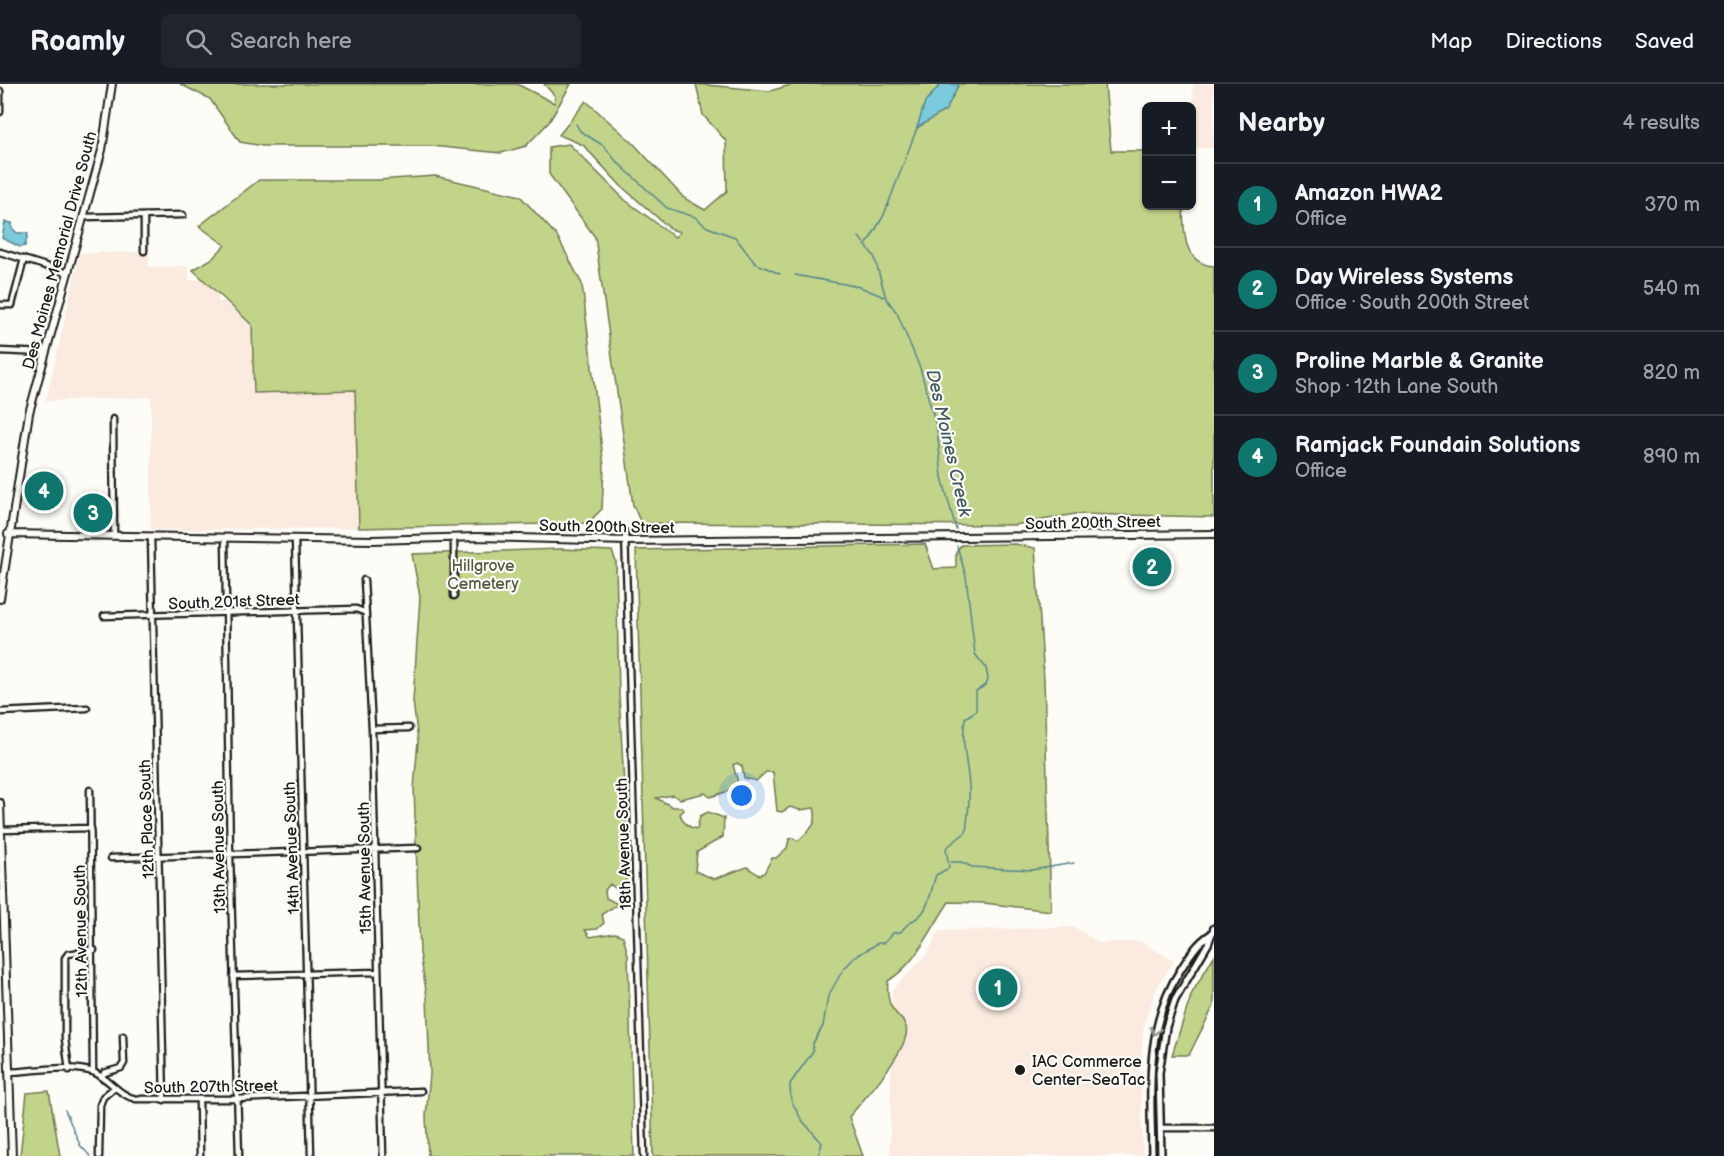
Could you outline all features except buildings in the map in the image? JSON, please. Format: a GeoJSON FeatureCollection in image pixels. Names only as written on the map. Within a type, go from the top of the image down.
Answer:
{"type":"FeatureCollection","features":[{"type":"Feature","properties":{"kind":"main road","name":"Des Moines Memorial Drive South"},"geometry":{"type":"LineString","coordinates":[[0,599],[8,534],[29,413],[102,150],[112,84]]}},
{"type":"Feature","properties":{"kind":"main road","name":"South 200th Street"},"geometry":{"type":"LineString","coordinates":[[8,534],[627,541],[1214,534]]}},
{"type":"Feature","properties":{"kind":"main road"},"geometry":{"type":"LineString","coordinates":[[0,803],[2,954],[12,1156]]}},
{"type":"Feature","properties":{"kind":"street"},"geometry":{"type":"LineString","coordinates":[[0,91],[0,112]]}},
{"type":"Feature","properties":{"kind":"street"},"geometry":{"type":"LineString","coordinates":[[84,218],[183,215]]}},
{"type":"Feature","properties":{"kind":"street"},"geometry":{"type":"LineString","coordinates":[[144,216],[144,251]]}},
{"type":"Feature","properties":{"kind":"street"},"geometry":{"type":"LineString","coordinates":[[0,252],[68,273]]}},
{"type":"Feature","properties":{"kind":"street"},"geometry":{"type":"LineString","coordinates":[[0,305],[12,305],[24,259]]}},
{"type":"Feature","properties":{"kind":"street"},"geometry":{"type":"LineString","coordinates":[[0,351],[45,353]]}},
{"type":"Feature","properties":{"kind":"street"},"geometry":{"type":"LineString","coordinates":[[113,419],[114,536]]}},
{"type":"Feature","properties":{"kind":"street","name":"18th Avenue South"},"geometry":{"type":"LineString","coordinates":[[625,532],[644,1156]]}},
{"type":"Feature","properties":{"kind":"street","name":"South 200th Street"},"geometry":{"type":"LineString","coordinates":[[0,534],[8,534]]}},
{"type":"Feature","properties":{"kind":"street","name":"12th Place South"},"geometry":{"type":"LineString","coordinates":[[151,537],[164,1100]]}},
{"type":"Feature","properties":{"kind":"street","name":"13th Avenue South"},"geometry":{"type":"LineString","coordinates":[[225,538],[230,855],[239,1156]]}},
{"type":"Feature","properties":{"kind":"street"},"geometry":{"type":"LineString","coordinates":[[454,538],[454,596]]}},
{"type":"Feature","properties":{"kind":"street","name":"14th Avenue South"},"geometry":{"type":"LineString","coordinates":[[295,539],[311,1156]]}},
{"type":"Feature","properties":{"kind":"street","name":"15th Avenue South"},"geometry":{"type":"LineString","coordinates":[[364,580],[364,612],[368,618],[372,729],[383,1156]]}},
{"type":"Feature","properties":{"kind":"street","name":"South 201st Street"},"geometry":{"type":"LineString","coordinates":[[104,616],[356,609],[364,612]]}},
{"type":"Feature","properties":{"kind":"street"},"geometry":{"type":"LineString","coordinates":[[0,712],[87,708]]}},
{"type":"Feature","properties":{"kind":"street"},"geometry":{"type":"LineString","coordinates":[[372,729],[409,728]]}},
{"type":"Feature","properties":{"kind":"street","name":"12th Avenue South"},"geometry":{"type":"LineString","coordinates":[[90,790],[94,950],[93,1072]]}},
{"type":"Feature","properties":{"kind":"street"},"geometry":{"type":"LineString","coordinates":[[1,830],[91,828]]}},
{"type":"Feature","properties":{"kind":"street"},"geometry":{"type":"LineString","coordinates":[[111,858],[418,848]]}},
{"type":"Feature","properties":{"kind":"street"},"geometry":{"type":"LineString","coordinates":[[1161,1156],[1159,1072],[1166,1027],[1175,1000],[1208,944],[1212,931]]}},
{"type":"Feature","properties":{"kind":"street"},"geometry":{"type":"LineString","coordinates":[[1152,1156],[1150,1056],[1155,1031],[1163,1003],[1176,977],[1199,942],[1212,931]]}},
{"type":"Feature","properties":{"kind":"street"},"geometry":{"type":"LineString","coordinates":[[69,1070],[65,1028],[65,958],[68,954],[94,950]]}},
{"type":"Feature","properties":{"kind":"street"},"geometry":{"type":"LineString","coordinates":[[233,976],[378,972]]}},
{"type":"Feature","properties":{"kind":"street"},"geometry":{"type":"LineString","coordinates":[[102,1078],[104,1073],[122,1068],[123,1036]]}},
{"type":"Feature","properties":{"kind":"street","name":"South 207th Street"},"geometry":{"type":"LineString","coordinates":[[9,1071],[93,1072],[130,1098],[164,1100],[421,1091]]}},
{"type":"Feature","properties":{"kind":"street"},"geometry":{"type":"LineString","coordinates":[[99,1156],[100,1105],[103,1097],[114,1088]]}},
{"type":"Feature","properties":{"kind":"street"},"geometry":{"type":"LineString","coordinates":[[199,1100],[200,1156]]}},
{"type":"Feature","properties":{"kind":"street"},"geometry":{"type":"LineString","coordinates":[[1161,1128],[1214,1128]]}},
{"type":"Feature","properties":{"kind":"shaded area"},"geometry":{"type":"Polygon","coordinates":[[[1193,84],[1214,84],[1214,148],[1196,148],[1196,102],[1193,102],[1193,84]]]}},
{"type":"Feature","properties":{"kind":"shaded area"},"geometry":{"type":"Polygon","coordinates":[[[149,252],[149,267],[188,266],[189,280],[216,279],[218,302],[233,301],[252,325],[254,393],[355,390],[359,528],[151,530],[151,397],[46,401],[80,253],[149,252]]]}},
{"type":"Feature","properties":{"kind":"shaded area"},"geometry":{"type":"Polygon","coordinates":[[[1074,927],[1100,943],[1140,941],[1174,961],[1158,985],[1144,1024],[1140,1066],[1143,1156],[890,1156],[892,990],[926,956],[939,931],[1074,927]]]}},
{"type":"Feature","properties":{"kind":"green space"},"geometry":{"type":"Polygon","coordinates":[[[180,84],[517,84],[554,103],[555,96],[544,84],[571,84],[549,122],[526,146],[501,153],[431,146],[263,146],[240,142],[210,99],[180,84]]]}},
{"type":"Feature","properties":{"kind":"green space"},"geometry":{"type":"Polygon","coordinates":[[[696,84],[770,91],[794,84],[1105,84],[1111,151],[1142,151],[1142,210],[1183,210],[1185,235],[1190,252],[1204,264],[1214,266],[1214,517],[1075,514],[1015,525],[641,523],[633,505],[595,237],[549,174],[549,147],[569,144],[625,200],[675,237],[680,232],[671,229],[621,186],[583,145],[559,135],[586,101],[633,143],[684,198],[705,210],[727,191],[726,141],[703,115],[696,84]]]}},
{"type":"Feature","properties":{"kind":"green space"},"geometry":{"type":"Polygon","coordinates":[[[435,176],[520,196],[557,236],[582,284],[604,467],[602,509],[588,523],[359,528],[355,390],[254,393],[252,325],[193,270],[213,258],[225,245],[199,226],[259,180],[378,180],[435,176]]]}},
{"type":"Feature","properties":{"kind":"green space"},"geometry":{"type":"Polygon","coordinates":[[[925,544],[934,569],[956,568],[956,552],[961,545],[1015,544],[1035,548],[1044,679],[1051,911],[984,903],[949,902],[915,955],[898,974],[888,981],[889,1002],[906,1027],[906,1036],[902,1047],[885,1073],[849,1117],[863,1156],[653,1156],[636,550],[925,544]],[[737,763],[733,765],[739,786],[725,792],[710,797],[705,793],[680,799],[673,795],[656,798],[673,807],[681,807],[684,810],[680,814],[683,820],[688,826],[697,829],[700,816],[708,812],[724,818],[723,837],[697,852],[695,871],[714,879],[747,867],[759,875],[764,873],[772,858],[776,858],[787,848],[789,839],[793,838],[798,841],[812,827],[815,819],[814,808],[800,810],[790,807],[782,812],[777,811],[773,772],[766,772],[756,781],[744,778],[742,766],[737,763]]]}},
{"type":"Feature","properties":{"kind":"green space","name":"Hillgrove Cemetery"},"geometry":{"type":"Polygon","coordinates":[[[560,549],[612,551],[616,562],[619,694],[629,877],[616,889],[610,884],[605,890],[606,898],[618,904],[602,914],[604,923],[597,929],[585,930],[590,937],[615,933],[623,936],[628,955],[634,1156],[428,1156],[426,1116],[430,1074],[427,997],[420,953],[414,788],[418,741],[413,701],[420,597],[412,554],[560,549]]]}},
{"type":"Feature","properties":{"kind":"green space"},"geometry":{"type":"Polygon","coordinates":[[[1214,956],[1214,1005],[1189,1055],[1172,1055],[1192,993],[1214,956]]]}},
{"type":"Feature","properties":{"kind":"green space"},"geometry":{"type":"Polygon","coordinates":[[[49,1091],[60,1156],[20,1156],[27,1093],[49,1091]]]}},
{"type":"Feature","properties":{"kind":"water"},"geometry":{"type":"Polygon","coordinates":[[[941,84],[959,84],[946,110],[917,128],[925,102],[941,84]]]}},
{"type":"Feature","properties":{"kind":"water"},"geometry":{"type":"Polygon","coordinates":[[[5,222],[12,223],[12,228],[17,233],[28,233],[25,246],[20,247],[2,238],[5,222]]]}},
{"type":"Feature","properties":{"kind":"waterway","name":"Des Moines Creek"},"geometry":{"type":"LineString","coordinates":[[576,124],[580,131],[604,146],[616,161],[667,208],[695,217],[707,227],[735,237],[755,263],[780,274]]}},
{"type":"Feature","properties":{"kind":"waterway","name":"Des Moines Creek"},"geometry":{"type":"LineString","coordinates":[[867,244],[884,215],[917,128]]}},
{"type":"Feature","properties":{"kind":"waterway","name":"Des Moines Creek"},"geometry":{"type":"LineString","coordinates":[[859,237],[874,256],[886,298],[897,313],[920,368],[937,429],[942,477],[956,529]]}},
{"type":"Feature","properties":{"kind":"waterway","name":"Des Moines Creek"},"geometry":{"type":"LineString","coordinates":[[795,275],[860,287],[884,297]]}},
{"type":"Feature","properties":{"kind":"waterway","name":"Des Moines Creek"},"geometry":{"type":"LineString","coordinates":[[818,1156],[822,1143],[801,1119],[791,1100],[790,1084],[813,1051],[813,1043],[823,1026],[828,996],[843,970],[855,957],[878,943],[884,943],[893,933],[901,932],[923,912],[936,875],[949,868],[946,848],[966,832],[969,791],[964,744],[965,718],[976,711],[976,691],[986,685],[988,679],[986,668],[975,654],[966,576],[957,546]]}},
{"type":"Feature","properties":{"kind":"waterway","name":"Des Moines Creek"},"geometry":{"type":"LineString","coordinates":[[951,862],[961,862],[972,867],[1032,870],[1074,863]]}},
{"type":"Feature","properties":{"kind":"waterway"},"geometry":{"type":"LineString","coordinates":[[65,1110],[80,1145],[90,1156]]}},
{"type":"Feature","properties":{"kind":"place","name":"Ramjack Foundain Solutions"},"geometry":{"type":"Point","coordinates":[44,491]}},
{"type":"Feature","properties":{"kind":"place","name":"Proline Marble & Granite"},"geometry":{"type":"Point","coordinates":[93,513]}},
{"type":"Feature","properties":{"kind":"place","name":"Day Wireless Systems"},"geometry":{"type":"Point","coordinates":[1152,567]}},
{"type":"Feature","properties":{"kind":"place","name":"Amazon HWA2"},"geometry":{"type":"Point","coordinates":[998,988]}},
{"type":"Feature","properties":{"kind":"place","name":"IAC Commerce Center–SeaTac"},"geometry":{"type":"Point","coordinates":[1020,1070]}}]}
